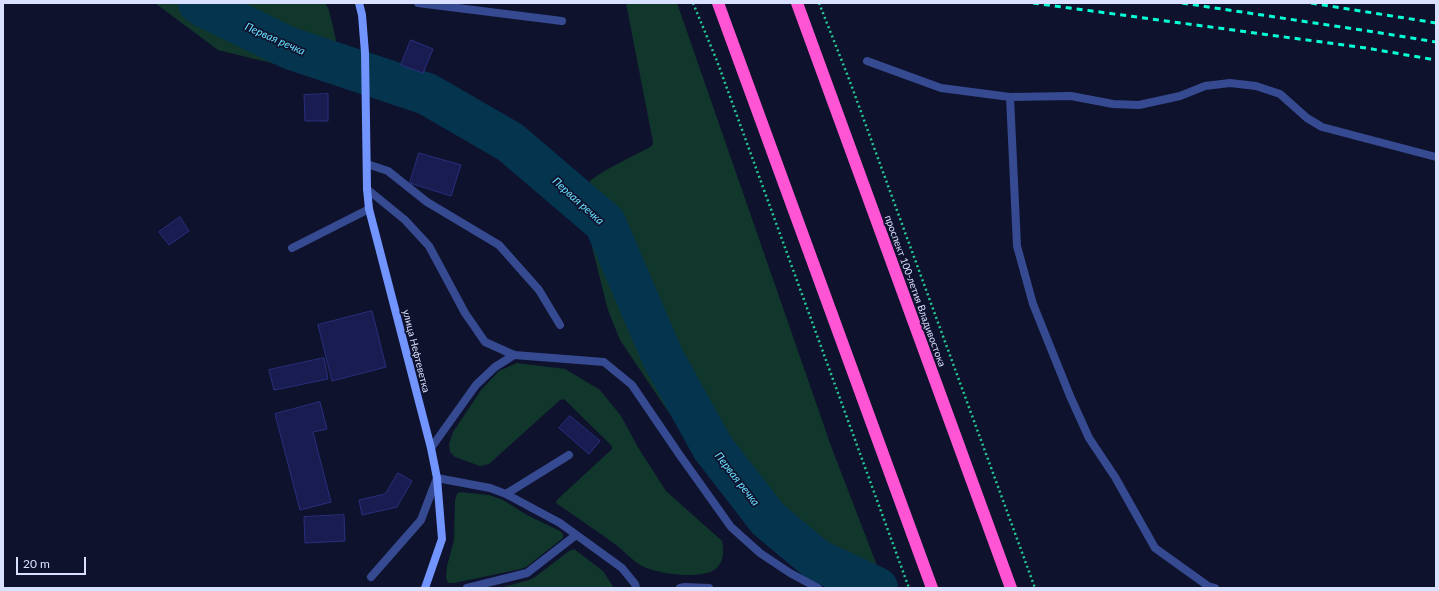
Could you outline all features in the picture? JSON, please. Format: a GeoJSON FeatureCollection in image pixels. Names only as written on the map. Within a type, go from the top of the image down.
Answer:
{"type":"FeatureCollection","features":[{"type":"Feature","properties":{"kind":"highway"},"geometry":{"type":"LineString","coordinates":[[718,3],[932,588]]}},
{"type":"Feature","properties":{"kind":"highway","name":"проспект 100-летия Владивостока"},"geometry":{"type":"LineString","coordinates":[[797,3],[1011,588]]}},
{"type":"Feature","properties":{"kind":"street","name":"улица Нефтеветка"},"geometry":{"type":"LineString","coordinates":[[359,3],[362,14],[365,52],[365,117],[369,209],[431,448],[437,478],[442,539],[425,588]]}},
{"type":"Feature","properties":{"kind":"street"},"geometry":{"type":"LineString","coordinates":[[418,3],[562,21]]}},
{"type":"Feature","properties":{"kind":"street"},"geometry":{"type":"LineString","coordinates":[[867,62],[941,88],[1010,97],[1071,96],[1113,104],[1138,105],[1180,96],[1205,86],[1230,83],[1256,86],[1280,94],[1307,118],[1322,127],[1436,157]]}},
{"type":"Feature","properties":{"kind":"street"},"geometry":{"type":"LineString","coordinates":[[1010,97],[1017,246],[1033,304],[1070,396],[1089,438],[1115,477],[1155,548],[1208,586],[1215,588]]}},
{"type":"Feature","properties":{"kind":"street"},"geometry":{"type":"LineString","coordinates":[[367,164],[388,171],[427,202],[499,245],[539,290],[560,326]]}},
{"type":"Feature","properties":{"kind":"street"},"geometry":{"type":"LineString","coordinates":[[367,189],[405,220],[429,246],[465,313],[485,342],[514,355],[604,362],[632,385],[731,527],[760,553],[790,573],[818,588]]}},
{"type":"Feature","properties":{"kind":"street"},"geometry":{"type":"LineString","coordinates":[[292,248],[369,209]]}},
{"type":"Feature","properties":{"kind":"street"},"geometry":{"type":"LineString","coordinates":[[431,448],[476,385],[495,367],[514,355]]}},
{"type":"Feature","properties":{"kind":"street"},"geometry":{"type":"LineString","coordinates":[[506,494],[569,455]]}},
{"type":"Feature","properties":{"kind":"street"},"geometry":{"type":"LineString","coordinates":[[371,577],[421,520],[437,478],[490,488],[506,494],[560,523],[622,568],[635,584],[636,588]]}},
{"type":"Feature","properties":{"kind":"street"},"geometry":{"type":"LineString","coordinates":[[467,588],[528,573],[576,535]]}},
{"type":"Feature","properties":{"kind":"street"},"geometry":{"type":"LineString","coordinates":[[680,588],[709,588]]}},
{"type":"Feature","properties":{"kind":"path"},"geometry":{"type":"LineString","coordinates":[[693,3],[725,83],[910,588]]}},
{"type":"Feature","properties":{"kind":"path"},"geometry":{"type":"LineString","coordinates":[[819,3],[852,86],[1035,588]]}},
{"type":"Feature","properties":{"kind":"green space"},"geometry":{"type":"Polygon","coordinates":[[[155,3],[325,3],[329,10],[336,40],[323,67],[304,71],[218,50],[155,3]]]}},
{"type":"Feature","properties":{"kind":"green space"},"geometry":{"type":"Polygon","coordinates":[[[626,3],[677,3],[831,446],[881,576],[880,583],[877,588],[853,588],[839,584],[787,556],[751,531],[734,504],[692,447],[620,340],[608,310],[587,227],[584,206],[586,189],[592,180],[607,169],[652,146],[653,142],[626,3]]]}},
{"type":"Feature","properties":{"kind":"green space"},"geometry":{"type":"Polygon","coordinates":[[[517,363],[565,369],[600,390],[621,416],[639,449],[666,491],[722,541],[723,555],[718,567],[710,572],[695,575],[667,573],[649,569],[639,564],[619,547],[556,503],[557,500],[612,449],[612,446],[564,399],[560,400],[489,464],[480,466],[455,457],[450,452],[449,444],[453,432],[481,390],[499,371],[517,363]]]}},
{"type":"Feature","properties":{"kind":"green space"},"geometry":{"type":"Polygon","coordinates":[[[460,492],[489,495],[503,500],[527,515],[560,531],[563,534],[563,538],[526,567],[521,569],[448,583],[446,578],[447,566],[454,540],[455,500],[457,494],[460,492]]]}},
{"type":"Feature","properties":{"kind":"green space"},"geometry":{"type":"Polygon","coordinates":[[[574,549],[603,571],[614,588],[500,588],[535,577],[569,551],[574,549]]]}},
{"type":"Feature","properties":{"kind":"building"},"geometry":{"type":"Polygon","coordinates":[[[411,40],[433,49],[423,73],[401,65],[411,40]]]}},
{"type":"Feature","properties":{"kind":"building"},"geometry":{"type":"Polygon","coordinates":[[[328,94],[328,121],[305,121],[304,95],[328,94]]]}},
{"type":"Feature","properties":{"kind":"building"},"geometry":{"type":"Polygon","coordinates":[[[419,153],[461,165],[451,196],[410,183],[419,153]]]}},
{"type":"Feature","properties":{"kind":"building"},"geometry":{"type":"Polygon","coordinates":[[[180,217],[189,231],[169,245],[159,232],[180,217]]]}},
{"type":"Feature","properties":{"kind":"building"},"geometry":{"type":"Polygon","coordinates":[[[372,311],[386,367],[332,381],[318,325],[372,311]]]}},
{"type":"Feature","properties":{"kind":"building"},"geometry":{"type":"Polygon","coordinates":[[[324,358],[328,379],[274,390],[269,370],[324,358]]]}},
{"type":"Feature","properties":{"kind":"building"},"geometry":{"type":"Polygon","coordinates":[[[320,402],[327,429],[313,432],[331,502],[300,510],[275,414],[320,402]]]}},
{"type":"Feature","properties":{"kind":"building"},"geometry":{"type":"Polygon","coordinates":[[[570,416],[600,441],[589,454],[559,428],[570,416]]]}},
{"type":"Feature","properties":{"kind":"building"},"geometry":{"type":"Polygon","coordinates":[[[398,473],[412,481],[397,507],[362,515],[359,500],[385,494],[398,473]]]}},
{"type":"Feature","properties":{"kind":"building"},"geometry":{"type":"Polygon","coordinates":[[[344,515],[345,541],[305,543],[304,517],[344,515]]]}},
{"type":"Feature","properties":{"kind":"waterway","name":"Первая речка"},"geometry":{"type":"LineString","coordinates":[[199,3],[289,48],[427,94],[510,142],[605,223],[663,358],[713,448],[768,519],[817,560],[877,588]]}},
{"type":"Feature","properties":{"kind":"railway"},"geometry":{"type":"LineString","coordinates":[[1033,3],[1366,48],[1436,60]]}},
{"type":"Feature","properties":{"kind":"railway"},"geometry":{"type":"LineString","coordinates":[[1182,3],[1436,42]]}},
{"type":"Feature","properties":{"kind":"railway"},"geometry":{"type":"LineString","coordinates":[[1311,3],[1436,23]]}}]}
